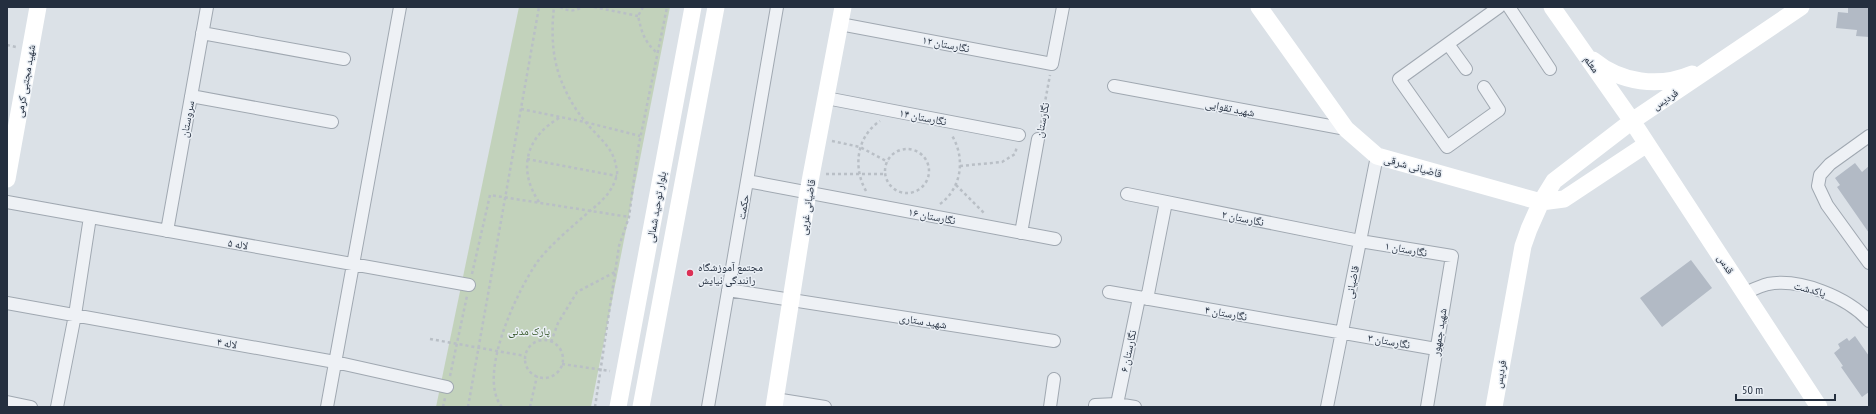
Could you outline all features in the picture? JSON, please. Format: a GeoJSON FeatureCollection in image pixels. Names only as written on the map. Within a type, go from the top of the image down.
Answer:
{"type":"FeatureCollection","features":[{"type":"Feature","properties":{"kind":"street","name":"شهید مجتبی کرمی"},"geometry":{"type":"LineString","coordinates":[[8,169],[38,7]]}},
{"type":"Feature","properties":{"kind":"street","name":"سروستان"},"geometry":{"type":"LineString","coordinates":[[167,231],[207,7]]}},
{"type":"Feature","properties":{"kind":"street"},"geometry":{"type":"LineString","coordinates":[[327,407],[400,7]]}},
{"type":"Feature","properties":{"kind":"street","name":"بلوار توحید شمالی"},"geometry":{"type":"LineString","coordinates":[[618,407],[693,7]]}},
{"type":"Feature","properties":{"kind":"street","name":"بلوار توحید شمالی"},"geometry":{"type":"LineString","coordinates":[[641,407],[716,7]]}},
{"type":"Feature","properties":{"kind":"street","name":"حکمت"},"geometry":{"type":"LineString","coordinates":[[708,407],[777,7]]}},
{"type":"Feature","properties":{"kind":"street","name":"قاضیانی غربی"},"geometry":{"type":"LineString","coordinates":[[774,403],[808,192],[843,7]]}},
{"type":"Feature","properties":{"kind":"street"},"geometry":{"type":"LineString","coordinates":[[1052,64],[1063,7]]}},
{"type":"Feature","properties":{"kind":"street","name":"قاضیانی شرقی"},"geometry":{"type":"LineString","coordinates":[[1259,7],[1346,130],[1377,156],[1541,202]]}},
{"type":"Feature","properties":{"kind":"street"},"geometry":{"type":"LineString","coordinates":[[1484,87],[1499,110],[1447,147],[1399,79],[1499,7]]}},
{"type":"Feature","properties":{"kind":"street","name":"معلم"},"geometry":{"type":"LineString","coordinates":[[1552,7],[1632,121]]}},
{"type":"Feature","properties":{"kind":"street","name":"فردیس"},"geometry":{"type":"LineString","coordinates":[[1494,407],[1522,252],[1529,229],[1541,202],[1554,181],[1632,121],[1801,7]]}},
{"type":"Feature","properties":{"kind":"street"},"geometry":{"type":"LineString","coordinates":[[1515,9],[1550,69]]}},
{"type":"Feature","properties":{"kind":"street","name":"نگارستان ۱۲"},"geometry":{"type":"LineString","coordinates":[[840,24],[1052,64]]}},
{"type":"Feature","properties":{"kind":"street"},"geometry":{"type":"LineString","coordinates":[[202,33],[344,59]]}},
{"type":"Feature","properties":{"kind":"street"},"geometry":{"type":"LineString","coordinates":[[1448,44],[1466,69]]}},
{"type":"Feature","properties":{"kind":"street"},"geometry":{"type":"LineString","coordinates":[[1584,52],[1600,65],[1618,75],[1648,82],[1677,80],[1700,70],[1705,72]]}},
{"type":"Feature","properties":{"kind":"street","name":"شهید تقوایی"},"geometry":{"type":"LineString","coordinates":[[1114,86],[1346,130]]}},
{"type":"Feature","properties":{"kind":"street"},"geometry":{"type":"LineString","coordinates":[[191,96],[332,122]]}},
{"type":"Feature","properties":{"kind":"street","name":"نگارستان ۱۴"},"geometry":{"type":"LineString","coordinates":[[826,98],[1019,135]]}},
{"type":"Feature","properties":{"kind":"street","name":"قدس"},"geometry":{"type":"LineString","coordinates":[[1632,121],[1819,407]]}},
{"type":"Feature","properties":{"kind":"street"},"geometry":{"type":"LineString","coordinates":[[1869,136],[1830,164],[1820,175],[1818,186],[1828,205],[1869,263]]}},
{"type":"Feature","properties":{"kind":"street","name":"نگارستان"},"geometry":{"type":"LineString","coordinates":[[1021,233],[1038,139]]}},
{"type":"Feature","properties":{"kind":"street"},"geometry":{"type":"LineString","coordinates":[[1541,202],[1564,199],[1647,144]]}},
{"type":"Feature","properties":{"kind":"street","name":"قاضیانی"},"geometry":{"type":"LineString","coordinates":[[1327,407],[1377,156]]}},
{"type":"Feature","properties":{"kind":"street","name":"نگارستان ۱۶"},"geometry":{"type":"LineString","coordinates":[[747,181],[1055,239]]}},
{"type":"Feature","properties":{"kind":"street","name":"نگارستان ۲"},"geometry":{"type":"LineString","coordinates":[[1126,194],[1360,241]]}},
{"type":"Feature","properties":{"kind":"street","name":"لاله ۵"},"geometry":{"type":"LineString","coordinates":[[7,202],[469,285]]}},
{"type":"Feature","properties":{"kind":"street","name":"نگارستان ۶"},"geometry":{"type":"LineString","coordinates":[[1117,404],[1166,202]]}},
{"type":"Feature","properties":{"kind":"street"},"geometry":{"type":"LineString","coordinates":[[57,407],[75,315],[90,217]]}},
{"type":"Feature","properties":{"kind":"street","name":"نگارستان ۱"},"geometry":{"type":"LineString","coordinates":[[1360,241],[1452,256]]}},
{"type":"Feature","properties":{"kind":"street","name":"شهید جمهور"},"geometry":{"type":"LineString","coordinates":[[1427,407],[1452,256]]}},
{"type":"Feature","properties":{"kind":"street","name":"پاکدشت"},"geometry":{"type":"LineString","coordinates":[[1745,293],[1768,284],[1792,283],[1833,295],[1869,321]]}},
{"type":"Feature","properties":{"kind":"street","name":"شهید ستاری"},"geometry":{"type":"LineString","coordinates":[[728,290],[1054,341]]}},
{"type":"Feature","properties":{"kind":"street","name":"نگارستان ۴"},"geometry":{"type":"LineString","coordinates":[[1109,292],[1342,333]]}},
{"type":"Feature","properties":{"kind":"street","name":"لاله ۴"},"geometry":{"type":"LineString","coordinates":[[7,303],[335,362],[447,387]]}},
{"type":"Feature","properties":{"kind":"street","name":"نگارستان ۳"},"geometry":{"type":"LineString","coordinates":[[1342,333],[1436,349]]}},
{"type":"Feature","properties":{"kind":"street"},"geometry":{"type":"LineString","coordinates":[[1050,407],[1054,378]]}},
{"type":"Feature","properties":{"kind":"street"},"geometry":{"type":"LineString","coordinates":[[7,402],[31,407]]}},
{"type":"Feature","properties":{"kind":"street"},"geometry":{"type":"LineString","coordinates":[[774,403],[825,407]]}},
{"type":"Feature","properties":{"kind":"street"},"geometry":{"type":"LineString","coordinates":[[1095,407],[1095,405],[1117,404],[1135,407]]}},
{"type":"Feature","properties":{"kind":"path"},"geometry":{"type":"LineString","coordinates":[[468,407],[539,7]]}},
{"type":"Feature","properties":{"kind":"path"},"geometry":{"type":"LineString","coordinates":[[502,407],[495,391],[494,372],[497,351],[506,322],[518,295],[539,261],[602,201],[612,190],[617,176],[615,156],[603,140],[585,122],[573,105],[563,86],[556,66],[553,46],[552,25],[554,7]]}},
{"type":"Feature","properties":{"kind":"path"},"geometry":{"type":"LineString","coordinates":[[560,7],[566,10],[577,10],[582,7]]}},
{"type":"Feature","properties":{"kind":"path"},"geometry":{"type":"LineString","coordinates":[[594,7],[638,16]]}},
{"type":"Feature","properties":{"kind":"path"},"geometry":{"type":"LineString","coordinates":[[643,7],[638,16],[642,33],[648,44],[657,53]]}},
{"type":"Feature","properties":{"kind":"path"},"geometry":{"type":"LineString","coordinates":[[595,407],[619,246],[629,217],[640,136],[667,7]]}},
{"type":"Feature","properties":{"kind":"path","name":"نگارستان"},"geometry":{"type":"LineString","coordinates":[[1038,139],[1052,64]]}},
{"type":"Feature","properties":{"kind":"path"},"geometry":{"type":"LineString","coordinates":[[521,109],[585,122],[640,136]]}},
{"type":"Feature","properties":{"kind":"path"},"geometry":{"type":"LineString","coordinates":[[881,206],[867,193],[859,175],[858,156],[860,147],[870,130],[876,124],[889,116],[902,113]]}},
{"type":"Feature","properties":{"kind":"path"},"geometry":{"type":"LineString","coordinates":[[540,203],[528,182],[527,159],[531,145],[539,133],[549,124],[562,117]]}},
{"type":"Feature","properties":{"kind":"path"},"geometry":{"type":"LineString","coordinates":[[919,213],[928,211],[945,200],[956,185],[960,166],[960,157],[954,139],[948,131],[933,118]]}},
{"type":"Feature","properties":{"kind":"path"},"geometry":{"type":"LineString","coordinates":[[960,166],[1002,162],[1015,154],[1019,135]]}},
{"type":"Feature","properties":{"kind":"path"},"geometry":{"type":"LineString","coordinates":[[818,139],[860,147],[888,162]]}},
{"type":"Feature","properties":{"kind":"path"},"geometry":{"type":"LineString","coordinates":[[902,150],[914,150],[920,153],[928,162],[929,175],[924,186],[919,190],[907,194],[891,186],[886,174],[888,162],[896,153],[902,150]]}},
{"type":"Feature","properties":{"kind":"path"},"geometry":{"type":"LineString","coordinates":[[527,159],[617,176]]}},
{"type":"Feature","properties":{"kind":"path"},"geometry":{"type":"LineString","coordinates":[[812,171],[830,175],[886,174]]}},
{"type":"Feature","properties":{"kind":"path"},"geometry":{"type":"LineString","coordinates":[[956,185],[990,219],[993,228]]}},
{"type":"Feature","properties":{"kind":"path"},"geometry":{"type":"LineString","coordinates":[[443,407],[490,195],[629,217]]}},
{"type":"Feature","properties":{"kind":"path"},"geometry":{"type":"LineString","coordinates":[[551,342],[558,323],[577,292],[615,272]]}},
{"type":"Feature","properties":{"kind":"path"},"geometry":{"type":"LineString","coordinates":[[430,339],[456,345],[525,356]]}},
{"type":"Feature","properties":{"kind":"path"},"geometry":{"type":"LineString","coordinates":[[542,340],[551,342],[562,352],[562,364],[559,370],[549,377],[537,376],[527,368],[525,356],[531,345],[536,342],[542,340]]}},
{"type":"Feature","properties":{"kind":"path"},"geometry":{"type":"LineString","coordinates":[[562,364],[625,373]]}},
{"type":"Feature","properties":{"kind":"path"},"geometry":{"type":"LineString","coordinates":[[530,407],[537,376]]}},
{"type":"Feature","properties":{"kind":"green space","name":"پارک مدنی"},"geometry":{"type":"Polygon","coordinates":[[[519,7],[670,7],[591,407],[436,407],[519,7]]]}},
{"type":"Feature","properties":{"kind":"building"},"geometry":{"type":"Polygon","coordinates":[[[1848,7],[1869,7],[1869,37],[1856,36],[1857,30],[1836,28],[1838,12],[1848,13],[1848,7]]]}},
{"type":"Feature","properties":{"kind":"building"},"geometry":{"type":"Polygon","coordinates":[[[1855,163],[1862,172],[1869,166],[1869,233],[1837,187],[1840,185],[1835,178],[1855,163]]]}},
{"type":"Feature","properties":{"kind":"building"},"geometry":{"type":"Polygon","coordinates":[[[1691,260],[1712,288],[1662,327],[1640,298],[1691,260]]]}},
{"type":"Feature","properties":{"kind":"building"},"geometry":{"type":"Polygon","coordinates":[[[1855,336],[1869,356],[1869,392],[1862,397],[1841,367],[1843,366],[1834,353],[1840,348],[1838,344],[1847,338],[1849,341],[1855,336]]]}},
{"type":"Feature","properties":{"kind":"place","name":"مجتمع آموزشگاه رانندگی نیایش"},"geometry":{"type":"Point","coordinates":[690,273]}}]}
